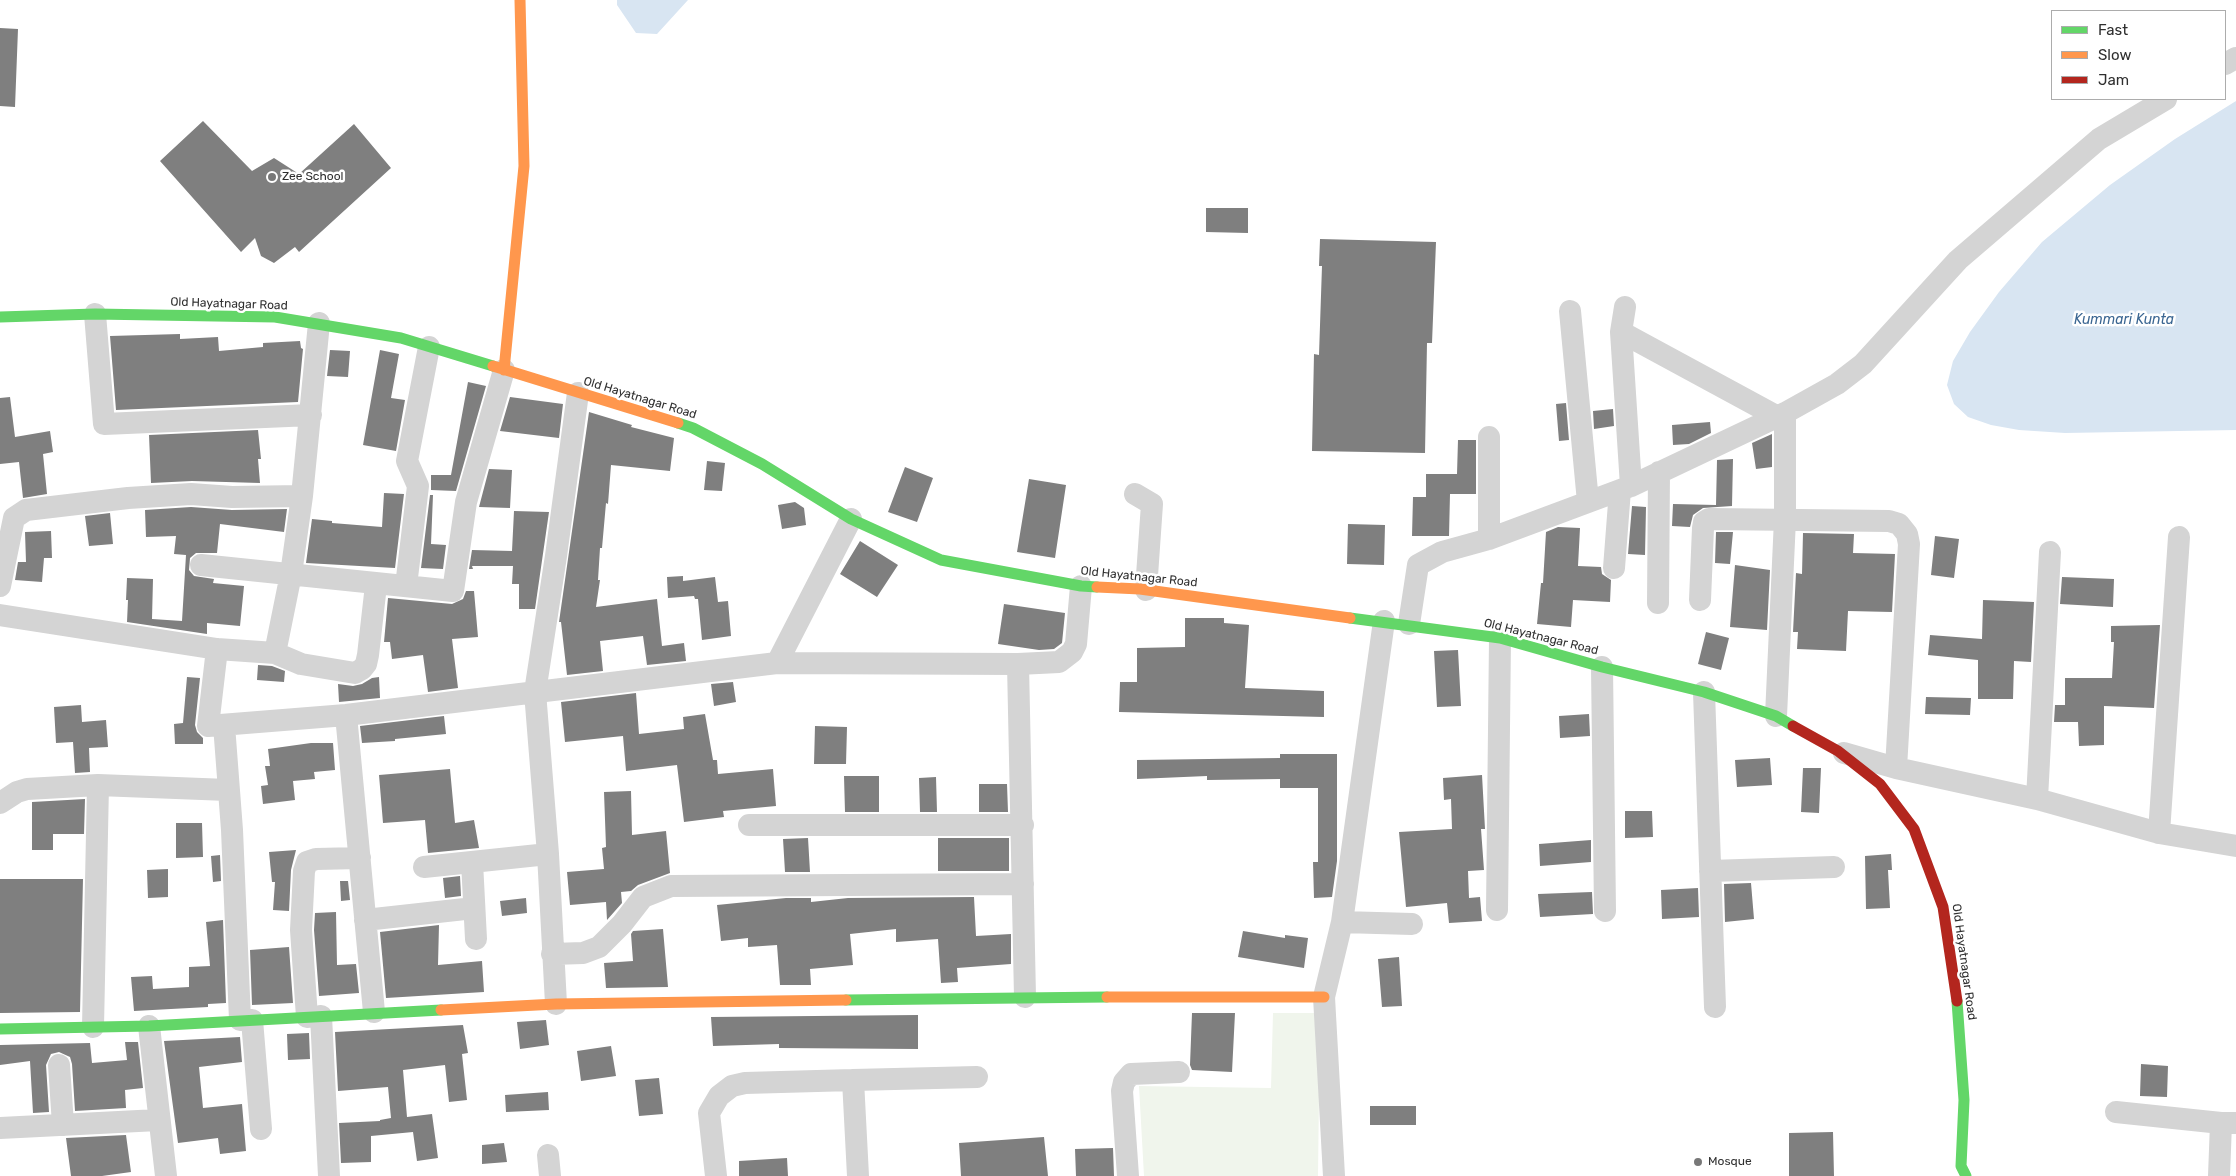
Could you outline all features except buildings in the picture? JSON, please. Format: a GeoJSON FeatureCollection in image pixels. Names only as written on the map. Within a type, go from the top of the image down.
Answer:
{"type":"FeatureCollection","features":[{"type":"Feature","properties":{"kind":"street"},"geometry":{"type":"LineString","coordinates":[[201,565],[376,585],[453,591],[466,502],[504,370],[524,166],[520,0]]}},
{"type":"Feature","properties":{"kind":"street"},"geometry":{"type":"LineString","coordinates":[[1409,624],[1418,565],[1442,552],[1488,539],[1626,488],[1780,415],[1837,384],[1862,364],[1958,260],[2099,139],[2164,100]]}},
{"type":"Feature","properties":{"kind":"street"},"geometry":{"type":"LineString","coordinates":[[1614,568],[1626,488],[1621,332],[1625,307]]}},
{"type":"Feature","properties":{"kind":"street"},"geometry":{"type":"LineString","coordinates":[[1570,311],[1588,502]]}},
{"type":"Feature","properties":{"kind":"street"},"geometry":{"type":"LineString","coordinates":[[95,314],[104,424],[311,415]]}},
{"type":"Feature","properties":{"kind":"street","name":"Old Hayatnagar Road"},"geometry":{"type":"LineString","coordinates":[[0,317],[95,314],[275,317],[401,338],[693,428],[762,464],[851,519],[941,560],[1081,586],[1146,590],[1338,617],[1384,620],[1500,638],[1602,667],[1704,692],[1776,716],[1838,751],[1880,784],[1914,829],[1943,907],[1958,1006],[1964,1100],[1963,1173]]}},
{"type":"Feature","properties":{"kind":"street"},"geometry":{"type":"LineString","coordinates":[[276,653],[291,574],[302,496],[319,323]]}},
{"type":"Feature","properties":{"kind":"street"},"geometry":{"type":"LineString","coordinates":[[1621,332],[1780,415]]}},
{"type":"Feature","properties":{"kind":"street"},"geometry":{"type":"LineString","coordinates":[[406,586],[418,486],[407,461],[429,347]]}},
{"type":"Feature","properties":{"kind":"street"},"geometry":{"type":"LineString","coordinates":[[556,1004],[548,854],[535,692],[578,393]]}},
{"type":"Feature","properties":{"kind":"street"},"geometry":{"type":"LineString","coordinates":[[1776,716],[1785,519],[1780,415]]}},
{"type":"Feature","properties":{"kind":"street"},"geometry":{"type":"LineString","coordinates":[[1488,539],[1489,437]]}},
{"type":"Feature","properties":{"kind":"street"},"geometry":{"type":"LineString","coordinates":[[1658,603],[1659,472]]}},
{"type":"Feature","properties":{"kind":"street"},"geometry":{"type":"LineString","coordinates":[[0,586],[14,518],[26,510],[128,498],[191,494],[232,497],[302,496]]}},
{"type":"Feature","properties":{"kind":"street"},"geometry":{"type":"LineString","coordinates":[[1135,494],[1152,504],[1146,590]]}},
{"type":"Feature","properties":{"kind":"street"},"geometry":{"type":"LineString","coordinates":[[1700,600],[1704,522],[1714,518],[1889,521],[1899,524],[1907,534],[1909,544],[1896,768]]}},
{"type":"Feature","properties":{"kind":"street"},"geometry":{"type":"LineString","coordinates":[[777,663],[851,519]]}},
{"type":"Feature","properties":{"kind":"street"},"geometry":{"type":"LineString","coordinates":[[2159,833],[2178,537]]}},
{"type":"Feature","properties":{"kind":"street"},"geometry":{"type":"LineString","coordinates":[[2037,799],[2050,552]]}},
{"type":"Feature","properties":{"kind":"street"},"geometry":{"type":"LineString","coordinates":[[0,615],[217,649],[276,653],[301,664],[355,673],[366,664],[376,585]]}},
{"type":"Feature","properties":{"kind":"street"},"geometry":{"type":"LineString","coordinates":[[217,649],[208,726],[346,715],[777,663],[1018,664],[1059,662],[1072,652],[1076,644],[1081,586]]}},
{"type":"Feature","properties":{"kind":"street"},"geometry":{"type":"LineString","coordinates":[[1334,1176],[1324,997],[1342,922],[1384,620]]}},
{"type":"Feature","properties":{"kind":"street"},"geometry":{"type":"LineString","coordinates":[[1496,910],[1500,638]]}},
{"type":"Feature","properties":{"kind":"street"},"geometry":{"type":"LineString","coordinates":[[1018,664],[1023,825],[1025,997]]}},
{"type":"Feature","properties":{"kind":"street"},"geometry":{"type":"LineString","coordinates":[[1602,667],[1605,911]]}},
{"type":"Feature","properties":{"kind":"street"},"geometry":{"type":"LineString","coordinates":[[1704,692],[1715,1007]]}},
{"type":"Feature","properties":{"kind":"street"},"geometry":{"type":"LineString","coordinates":[[346,715],[374,1012]]}},
{"type":"Feature","properties":{"kind":"street"},"geometry":{"type":"LineString","coordinates":[[224,724],[246,1020],[261,1129]]}},
{"type":"Feature","properties":{"kind":"street"},"geometry":{"type":"LineString","coordinates":[[1838,751],[1896,768],[2037,799],[2159,833],[2236,846]]}},
{"type":"Feature","properties":{"kind":"street"},"geometry":{"type":"LineString","coordinates":[[0,803],[17,792],[27,789],[98,785],[228,790]]}},
{"type":"Feature","properties":{"kind":"street"},"geometry":{"type":"LineString","coordinates":[[93,1027],[98,785]]}},
{"type":"Feature","properties":{"kind":"street"},"geometry":{"type":"LineString","coordinates":[[748,826],[1023,825]]}},
{"type":"Feature","properties":{"kind":"street"},"geometry":{"type":"LineString","coordinates":[[424,867],[548,854]]}},
{"type":"Feature","properties":{"kind":"street"},"geometry":{"type":"LineString","coordinates":[[329,1176],[314,1016],[301,930],[304,871],[307,862],[316,859],[360,858]]}},
{"type":"Feature","properties":{"kind":"street"},"geometry":{"type":"LineString","coordinates":[[472,862],[476,939]]}},
{"type":"Feature","properties":{"kind":"street"},"geometry":{"type":"LineString","coordinates":[[1710,871],[1834,868]]}},
{"type":"Feature","properties":{"kind":"street"},"geometry":{"type":"LineString","coordinates":[[552,954],[583,953],[599,947],[622,924],[643,897],[672,886],[1023,884]]}},
{"type":"Feature","properties":{"kind":"street"},"geometry":{"type":"LineString","coordinates":[[365,920],[474,908]]}},
{"type":"Feature","properties":{"kind":"street"},"geometry":{"type":"LineString","coordinates":[[1342,922],[1412,924]]}},
{"type":"Feature","properties":{"kind":"street"},"geometry":{"type":"LineString","coordinates":[[0,1029],[149,1026],[374,1012],[556,1004],[1025,997],[1324,997]]}},
{"type":"Feature","properties":{"kind":"street"},"geometry":{"type":"LineString","coordinates":[[149,1026],[158,1120],[166,1176]]}},
{"type":"Feature","properties":{"kind":"street"},"geometry":{"type":"LineString","coordinates":[[59,1065],[63,1125]]}},
{"type":"Feature","properties":{"kind":"street"},"geometry":{"type":"LineString","coordinates":[[1128,1176],[1122,1091],[1124,1082],[1131,1074],[1179,1072]]}},
{"type":"Feature","properties":{"kind":"street"},"geometry":{"type":"LineString","coordinates":[[716,1176],[709,1114],[719,1096],[732,1086],[853,1080],[978,1078]]}},
{"type":"Feature","properties":{"kind":"street"},"geometry":{"type":"LineString","coordinates":[[853,1080],[858,1176]]}},
{"type":"Feature","properties":{"kind":"street"},"geometry":{"type":"LineString","coordinates":[[2116,1112],[2229,1123],[2219,1176]]}},
{"type":"Feature","properties":{"kind":"street"},"geometry":{"type":"LineString","coordinates":[[0,1128],[158,1120]]}},
{"type":"Feature","properties":{"kind":"shaded area"},"geometry":{"type":"Polygon","coordinates":[[[1273,1013],[1320,1013],[1318,1176],[1144,1176],[1139,1086],[1271,1088],[1273,1013]]]}},
{"type":"Feature","properties":{"kind":"water"},"geometry":{"type":"Polygon","coordinates":[[[617,0],[688,0],[657,34],[636,33],[617,5],[617,0]]]}},
{"type":"Feature","properties":{"kind":"water","name":"Kummari Kunta"},"geometry":{"type":"Polygon","coordinates":[[[2236,101],[2236,430],[2065,433],[2019,430],[1991,425],[1968,417],[1954,404],[1947,385],[1953,361],[1970,332],[1999,292],[2042,242],[2110,185],[2175,139],[2236,101]]]}},
{"type":"Feature","properties":{"kind":"traffic: fast"},"geometry":{"type":"LineString","coordinates":[[0,317],[95,314],[275,317],[401,338],[493,366]]}},
{"type":"Feature","properties":{"kind":"traffic: fast"},"geometry":{"type":"LineString","coordinates":[[678,423],[693,428],[762,464],[851,519],[941,560],[1081,586],[1097,587]]}},
{"type":"Feature","properties":{"kind":"traffic: fast"},"geometry":{"type":"LineString","coordinates":[[1350,618],[1500,638],[1602,667],[1704,692],[1776,716],[1793,726]]}},
{"type":"Feature","properties":{"kind":"traffic: fast"},"geometry":{"type":"LineString","coordinates":[[846,1000],[1107,997]]}},
{"type":"Feature","properties":{"kind":"traffic: fast"},"geometry":{"type":"LineString","coordinates":[[1957,1001],[1964,1100],[1961,1166],[1966,1176]]}},
{"type":"Feature","properties":{"kind":"traffic: fast"},"geometry":{"type":"LineString","coordinates":[[0,1029],[149,1026],[441,1010]]}},
{"type":"Feature","properties":{"kind":"traffic: slow"},"geometry":{"type":"LineString","coordinates":[[504,370],[524,166],[520,0]]}},
{"type":"Feature","properties":{"kind":"traffic: slow"},"geometry":{"type":"LineString","coordinates":[[493,366],[678,423]]}},
{"type":"Feature","properties":{"kind":"traffic: slow"},"geometry":{"type":"LineString","coordinates":[[1097,587],[1140,589],[1350,618]]}},
{"type":"Feature","properties":{"kind":"traffic: slow"},"geometry":{"type":"LineString","coordinates":[[1107,997],[1324,997]]}},
{"type":"Feature","properties":{"kind":"traffic: slow"},"geometry":{"type":"LineString","coordinates":[[441,1010],[556,1004],[846,1000]]}},
{"type":"Feature","properties":{"kind":"traffic: jam"},"geometry":{"type":"LineString","coordinates":[[1793,726],[1838,751],[1880,784],[1914,829],[1943,907],[1957,1001]]}},
{"type":"Feature","properties":{"kind":"place","name":"Zee School"},"geometry":{"type":"Point","coordinates":[272,177]}},
{"type":"Feature","properties":{"kind":"place","name":"Mosque"},"geometry":{"type":"Point","coordinates":[1698,1162]}}]}
